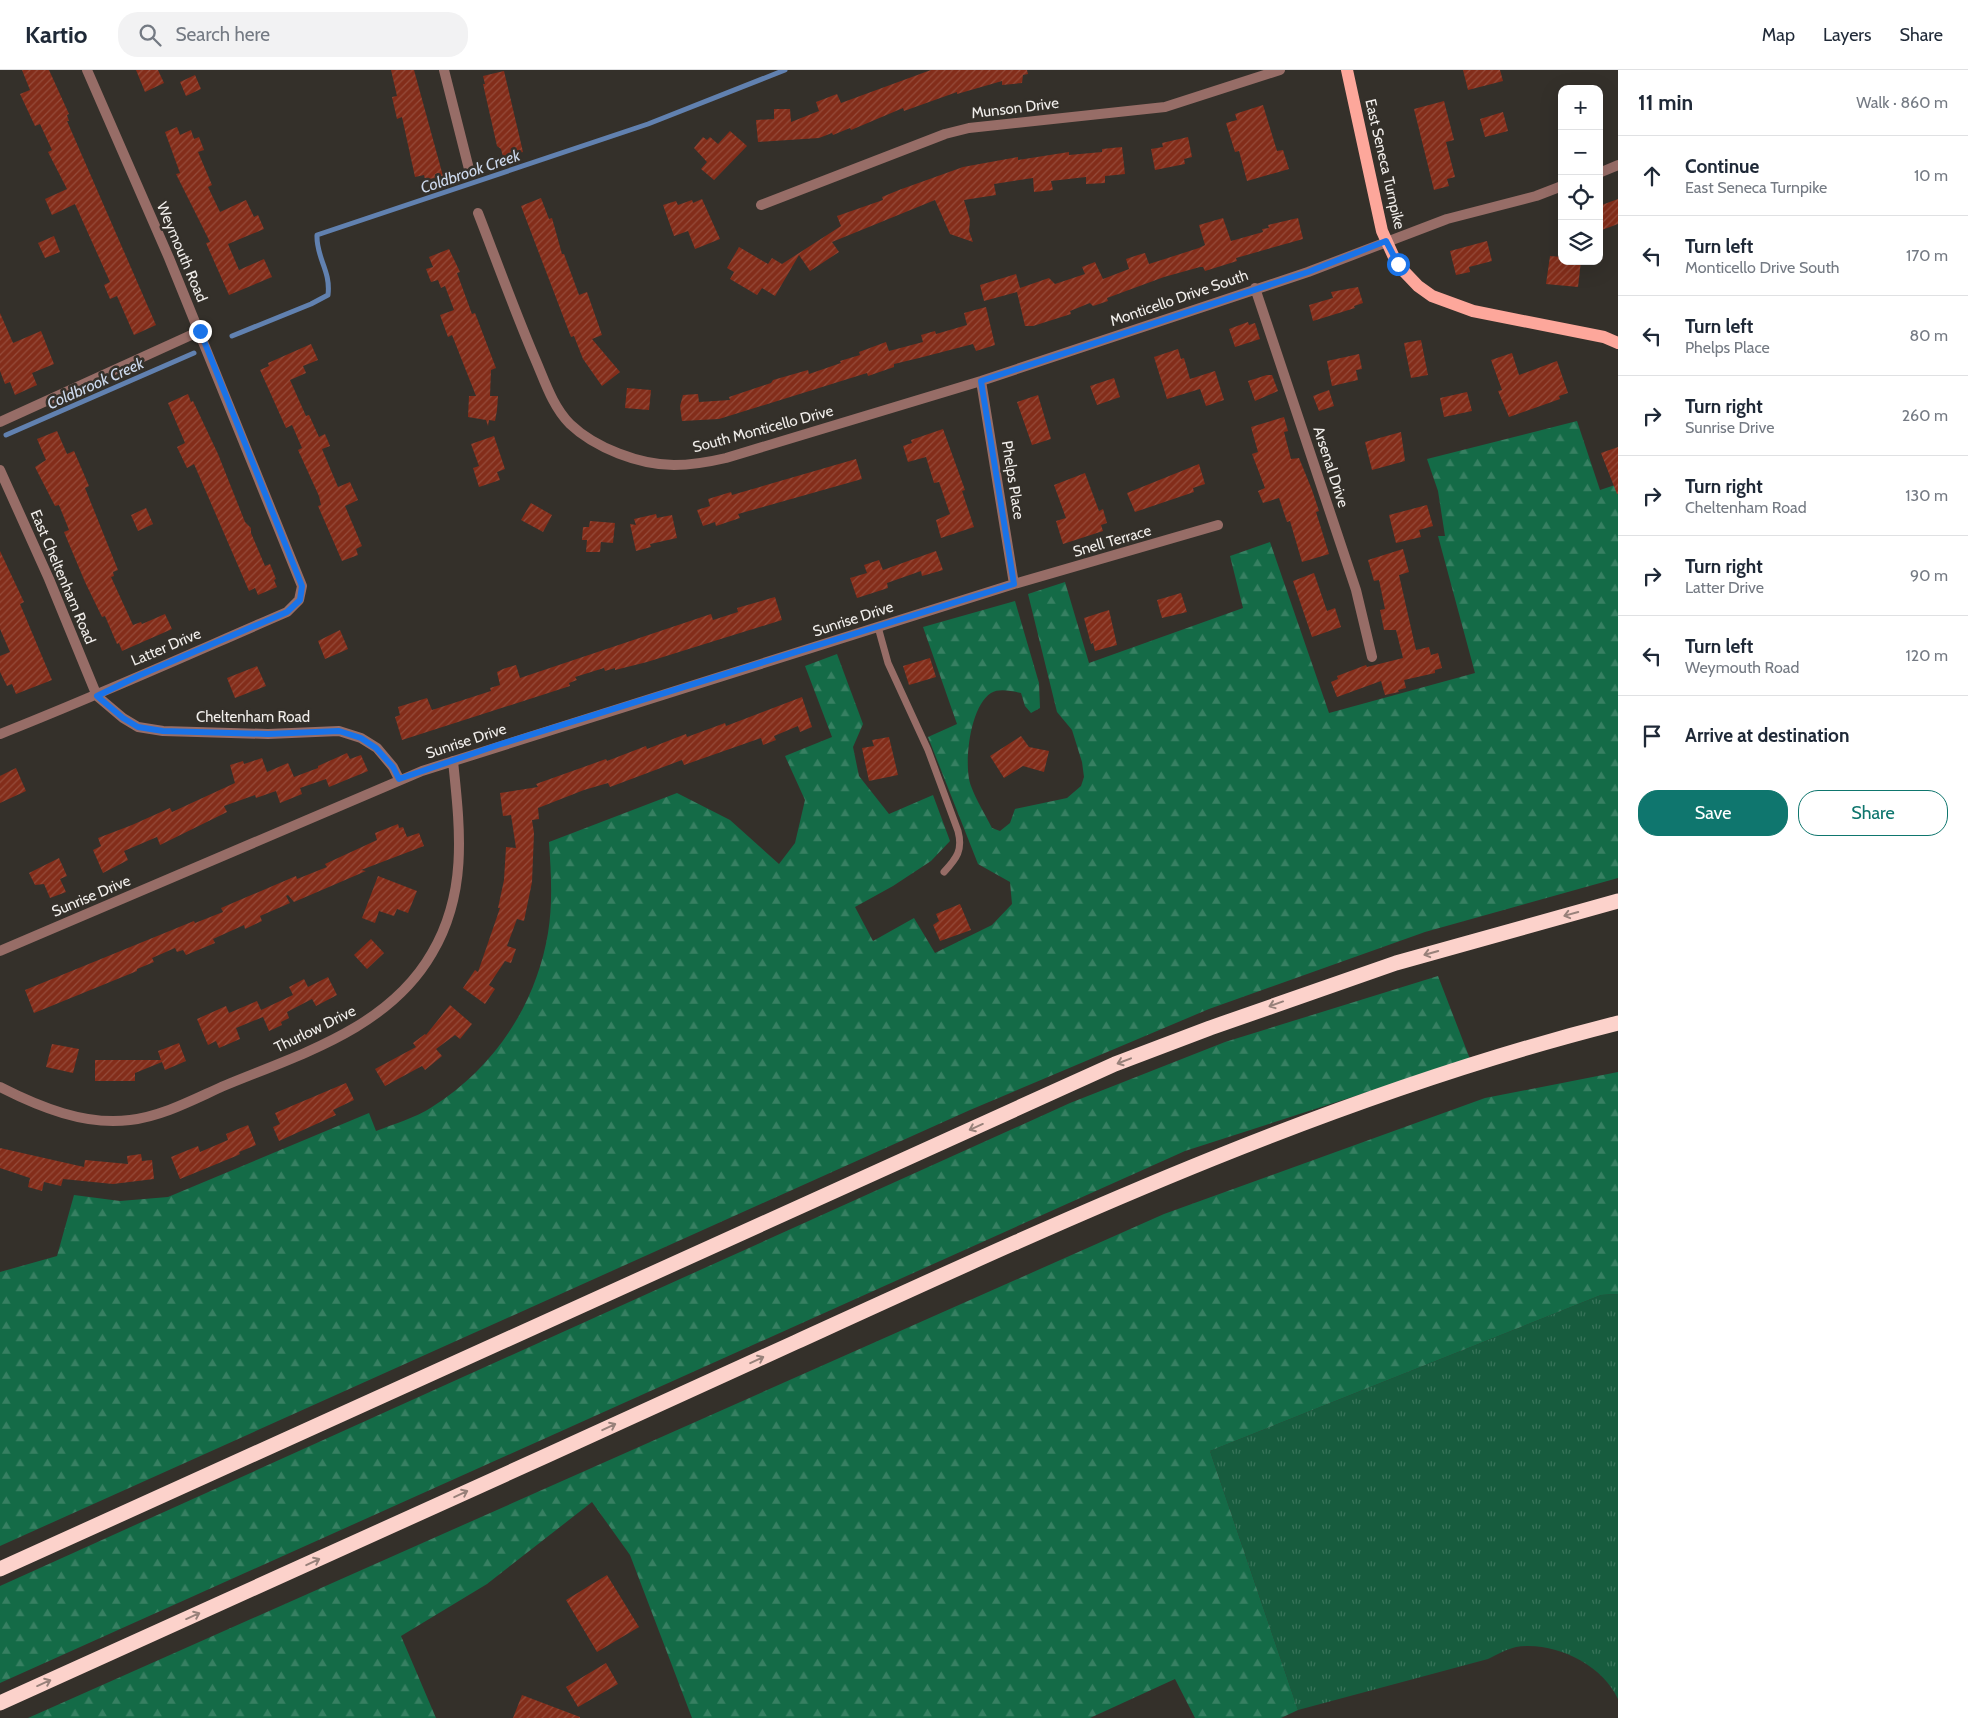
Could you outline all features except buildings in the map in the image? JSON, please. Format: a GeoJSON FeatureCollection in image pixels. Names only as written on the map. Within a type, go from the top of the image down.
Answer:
{"type":"FeatureCollection","features":[{"type":"Feature","properties":{"kind":"highway"},"geometry":{"type":"LineString","coordinates":[[0,1568],[1116,1064],[1210,1028],[1396,963],[1618,901]]}},
{"type":"Feature","properties":{"kind":"highway"},"geometry":{"type":"LineString","coordinates":[[0,1703],[936,1278],[1171,1175],[1417,1083],[1539,1043],[1618,1023]]}},
{"type":"Feature","properties":{"kind":"main road","name":"East Seneca Turnpike"},"geometry":{"type":"LineString","coordinates":[[1347,70],[1386,241],[1398,264],[1418,286],[1432,296],[1473,311],[1604,337],[1618,343]]}},
{"type":"Feature","properties":{"kind":"street","name":"Weymouth Road"},"geometry":{"type":"LineString","coordinates":[[87,70],[200,331],[302,586]]}},
{"type":"Feature","properties":{"kind":"street"},"geometry":{"type":"LineString","coordinates":[[444,70],[470,169]]}},
{"type":"Feature","properties":{"kind":"street","name":"Munson Drive"},"geometry":{"type":"LineString","coordinates":[[761,204],[945,134],[969,128],[1165,107],[1280,70]]}},
{"type":"Feature","properties":{"kind":"street"},"geometry":{"type":"LineString","coordinates":[[1603,171],[1618,165]]}},
{"type":"Feature","properties":{"kind":"street","name":"Monticello Drive South"},"geometry":{"type":"LineString","coordinates":[[981,381],[1255,288],[1308,272],[1447,218],[1536,196],[1558,188]]}},
{"type":"Feature","properties":{"kind":"street","name":"South Monticello Drive"},"geometry":{"type":"LineString","coordinates":[[478,212],[524,333],[553,400],[569,423],[587,437],[613,450],[648,462],[673,465],[703,463],[726,458],[981,381]]}},
{"type":"Feature","properties":{"kind":"street","name":"Arsenal Drive"},"geometry":{"type":"LineString","coordinates":[[1255,288],[1356,590],[1372,656]]}},
{"type":"Feature","properties":{"kind":"street"},"geometry":{"type":"LineString","coordinates":[[0,422],[200,331]]}},
{"type":"Feature","properties":{"kind":"street","name":"Phelps Place"},"geometry":{"type":"LineString","coordinates":[[981,381],[1014,584]]}},
{"type":"Feature","properties":{"kind":"street","name":"East Cheltenham Road"},"geometry":{"type":"LineString","coordinates":[[0,470],[49,579],[97,696]]}},
{"type":"Feature","properties":{"kind":"street","name":"Snell Terrace"},"geometry":{"type":"LineString","coordinates":[[1014,584],[1218,524]]}},
{"type":"Feature","properties":{"kind":"street","name":"Sunrise Drive"},"geometry":{"type":"LineString","coordinates":[[0,950],[399,779],[498,745],[1014,584]]}},
{"type":"Feature","properties":{"kind":"street","name":"Latter Drive"},"geometry":{"type":"LineString","coordinates":[[0,734],[97,696],[138,676],[287,612],[300,600],[302,586]]}},
{"type":"Feature","properties":{"kind":"street","name":"Cheltenham Road"},"geometry":{"type":"LineString","coordinates":[[97,696],[123,718],[138,727],[163,731],[268,734],[339,731],[361,738],[376,748],[393,767],[399,779]]}},
{"type":"Feature","properties":{"kind":"street","name":"Thurlow Drive"},"geometry":{"type":"LineString","coordinates":[[0,1087],[31,1103],[88,1119],[130,1120],[158,1114],[273,1066],[347,1033],[368,1020],[397,998],[432,954],[453,906],[458,882],[460,823],[453,762]]}},
{"type":"Feature","properties":{"kind":"lane"},"geometry":{"type":"LineString","coordinates":[[878,627],[888,663],[928,750],[962,843],[960,851],[944,872]]}},
{"type":"Feature","properties":{"kind":"green space"},"geometry":{"type":"Polygon","coordinates":[[[1577,421],[1600,490],[1618,484],[1618,878],[1425,932],[1209,1009],[970,1110],[0,1546],[0,1272],[57,1256],[74,1195],[120,1201],[168,1197],[369,1113],[376,1131],[412,1118],[432,1107],[454,1091],[493,1054],[509,1032],[534,985],[542,960],[550,922],[549,842],[677,793],[730,820],[779,864],[795,843],[805,800],[785,756],[832,737],[805,666],[837,654],[863,724],[853,747],[859,776],[889,814],[933,795],[950,841],[931,861],[893,886],[855,907],[873,941],[914,918],[935,953],[992,925],[1012,904],[1010,882],[978,864],[928,737],[957,724],[923,627],[1015,601],[1039,683],[1040,708],[1031,713],[1025,706],[1021,693],[1002,690],[994,691],[984,700],[978,710],[973,723],[968,751],[969,777],[973,791],[992,828],[1000,831],[1010,823],[1015,809],[1067,798],[1081,786],[1084,777],[1082,762],[1072,730],[1057,712],[1028,594],[1065,582],[1089,663],[1243,608],[1230,556],[1270,542],[1329,713],[1475,673],[1438,536],[1445,536],[1438,491],[1427,459],[1577,421]]]}},
{"type":"Feature","properties":{"kind":"green space"},"geometry":{"type":"Polygon","coordinates":[[[1438,976],[1470,1059],[1185,1151],[0,1683],[0,1586],[1070,1103],[1225,1042],[1438,976]]]}},
{"type":"Feature","properties":{"kind":"green space"},"geometry":{"type":"Polygon","coordinates":[[[1618,1072],[1618,1294],[1601,1295],[1210,1451],[1298,1710],[1281,1718],[1195,1718],[1175,1679],[1090,1718],[692,1718],[630,1555],[592,1502],[487,1584],[401,1636],[436,1718],[28,1718],[1164,1214],[1485,1098],[1618,1072]]]}},
{"type":"Feature","properties":{"kind":"green space"},"geometry":{"type":"Polygon","coordinates":[[[1618,1294],[1618,1699],[1611,1686],[1589,1666],[1561,1652],[1531,1646],[1516,1647],[1488,1659],[1298,1710],[1210,1451],[1601,1295],[1618,1294]]]}},
{"type":"Feature","properties":{"kind":"waterway","name":"Coldbrook Creek"},"geometry":{"type":"LineString","coordinates":[[232,336],[311,304],[328,295],[326,271],[319,251],[317,235],[648,124],[785,70]]}},
{"type":"Feature","properties":{"kind":"waterway","name":"Coldbrook Creek"},"geometry":{"type":"LineString","coordinates":[[6,435],[194,353]]}},
{"type":"Feature","properties":{"kind":"route"},"geometry":{"type":"LineString","coordinates":[[200,331],[302,586],[300,600],[287,612],[138,676],[97,696],[123,718],[138,727],[163,731],[268,734],[339,731],[361,738],[376,748],[393,767],[399,779],[498,745],[1014,584],[981,381],[1255,288],[1308,272],[1386,241],[1398,264]]}}]}
